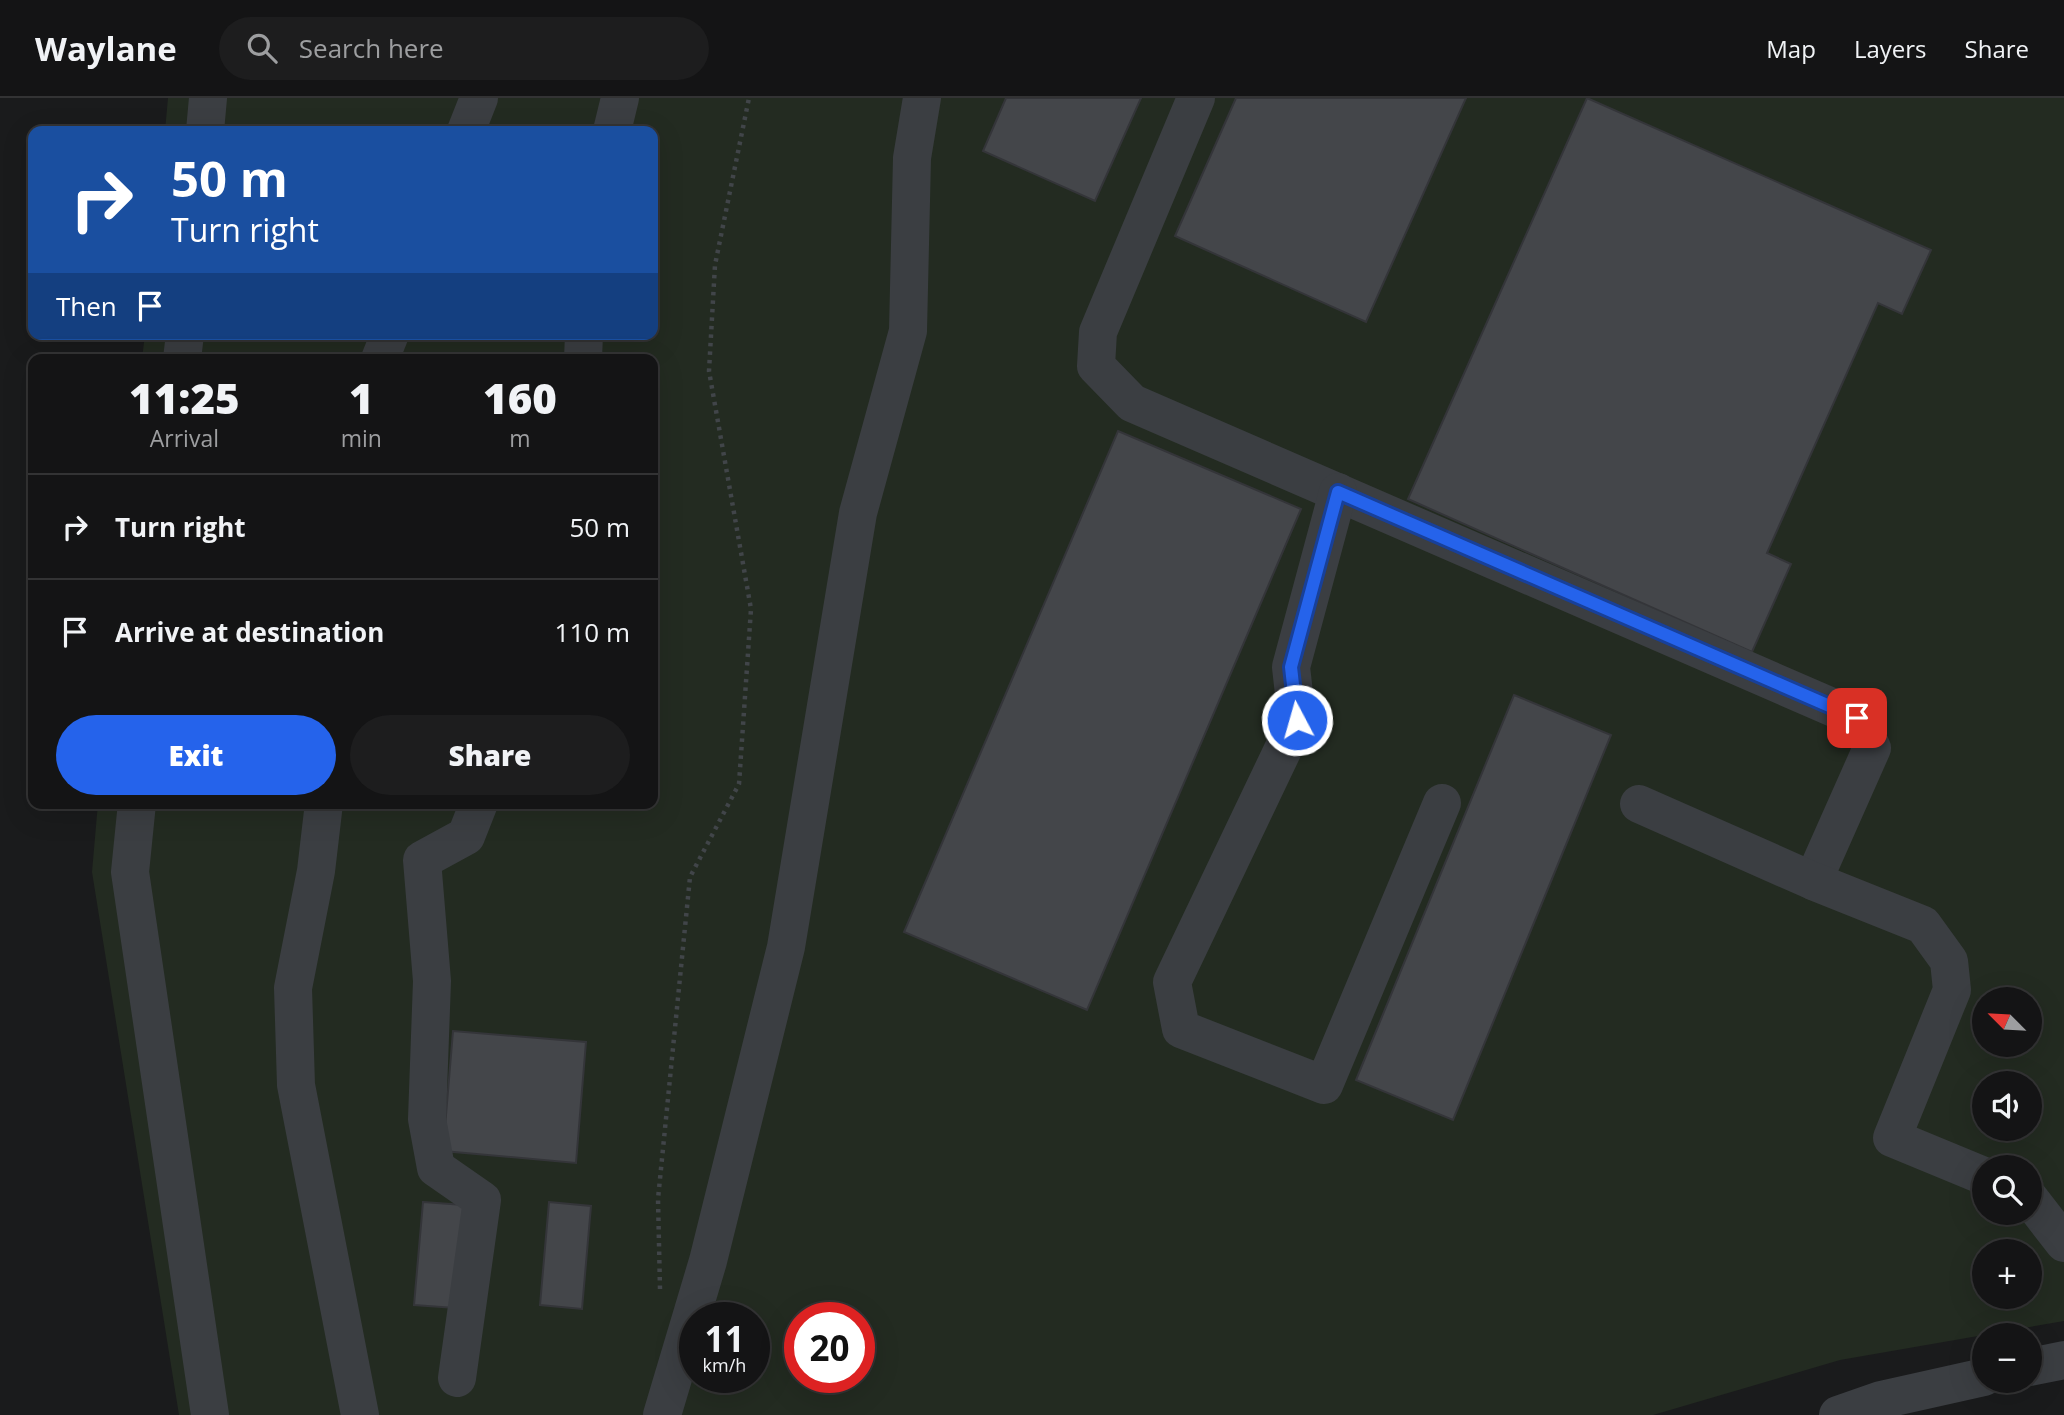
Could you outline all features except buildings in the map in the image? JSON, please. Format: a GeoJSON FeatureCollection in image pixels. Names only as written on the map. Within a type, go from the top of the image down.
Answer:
{"type":"FeatureCollection","features":[{"type":"Feature","properties":{"kind":"street"},"geometry":{"type":"LineString","coordinates":[[205,126],[208,98]]}},
{"type":"Feature","properties":{"kind":"street"},"geometry":{"type":"LineString","coordinates":[[468,126],[479,98]]}},
{"type":"Feature","properties":{"kind":"street"},"geometry":{"type":"LineString","coordinates":[[613,126],[620,98]]}},
{"type":"Feature","properties":{"kind":"street"},"geometry":{"type":"LineString","coordinates":[[662,1415],[708,1261],[786,947],[858,513],[908,331],[912,158],[922,98]]}},
{"type":"Feature","properties":{"kind":"street"},"geometry":{"type":"LineString","coordinates":[[1196,98],[1098,332],[1096,366],[1132,403],[1857,718],[1872,748],[1813,881]]}},
{"type":"Feature","properties":{"kind":"street"},"geometry":{"type":"LineString","coordinates":[[1338,492],[1291,667],[1297,720],[1172,982],[1181,1029],[1324,1085],[1442,803]]}},
{"type":"Feature","properties":{"kind":"street"},"geometry":{"type":"LineString","coordinates":[[1639,804],[1813,881],[1923,925],[1950,961],[1952,990],[1892,1138],[1972,1171]]}},
{"type":"Feature","properties":{"kind":"street"},"geometry":{"type":"LineString","coordinates":[[136,809],[130,872],[210,1415]]}},
{"type":"Feature","properties":{"kind":"street"},"geometry":{"type":"LineString","coordinates":[[323,809],[316,871],[293,988],[296,1085],[360,1415]]}},
{"type":"Feature","properties":{"kind":"street"},"geometry":{"type":"LineString","coordinates":[[457,1378],[482,1200],[436,1168],[427,1119],[432,981],[422,860],[466,836],[477,809]]}},
{"type":"Feature","properties":{"kind":"street"},"geometry":{"type":"LineString","coordinates":[[2042,1215],[2064,1243]]}},
{"type":"Feature","properties":{"kind":"street"},"geometry":{"type":"LineString","coordinates":[[2042,1365],[2064,1360]]}},
{"type":"Feature","properties":{"kind":"street"},"geometry":{"type":"LineString","coordinates":[[1838,1415],[1881,1400],[1972,1380]]}},
{"type":"Feature","properties":{"kind":"path"},"geometry":{"type":"LineString","coordinates":[[660,1292],[658,1199],[690,877],[739,784],[740,771],[751,609],[709,371],[715,265],[749,98]]}},
{"type":"Feature","properties":{"kind":"green space"},"geometry":{"type":"Polygon","coordinates":[[[168,98],[2064,98],[2064,1321],[2042,1325],[1972,1323],[1972,1337],[1840,1360],[1653,1415],[179,1415],[92,872],[97,809],[658,809],[658,354],[143,354],[144,340],[658,340],[658,126],[165,126],[168,98]]]}},
{"type":"Feature","properties":{"kind":"route"},"geometry":{"type":"LineString","coordinates":[[1297,720],[1291,667],[1338,492],[1857,718]]}}]}
